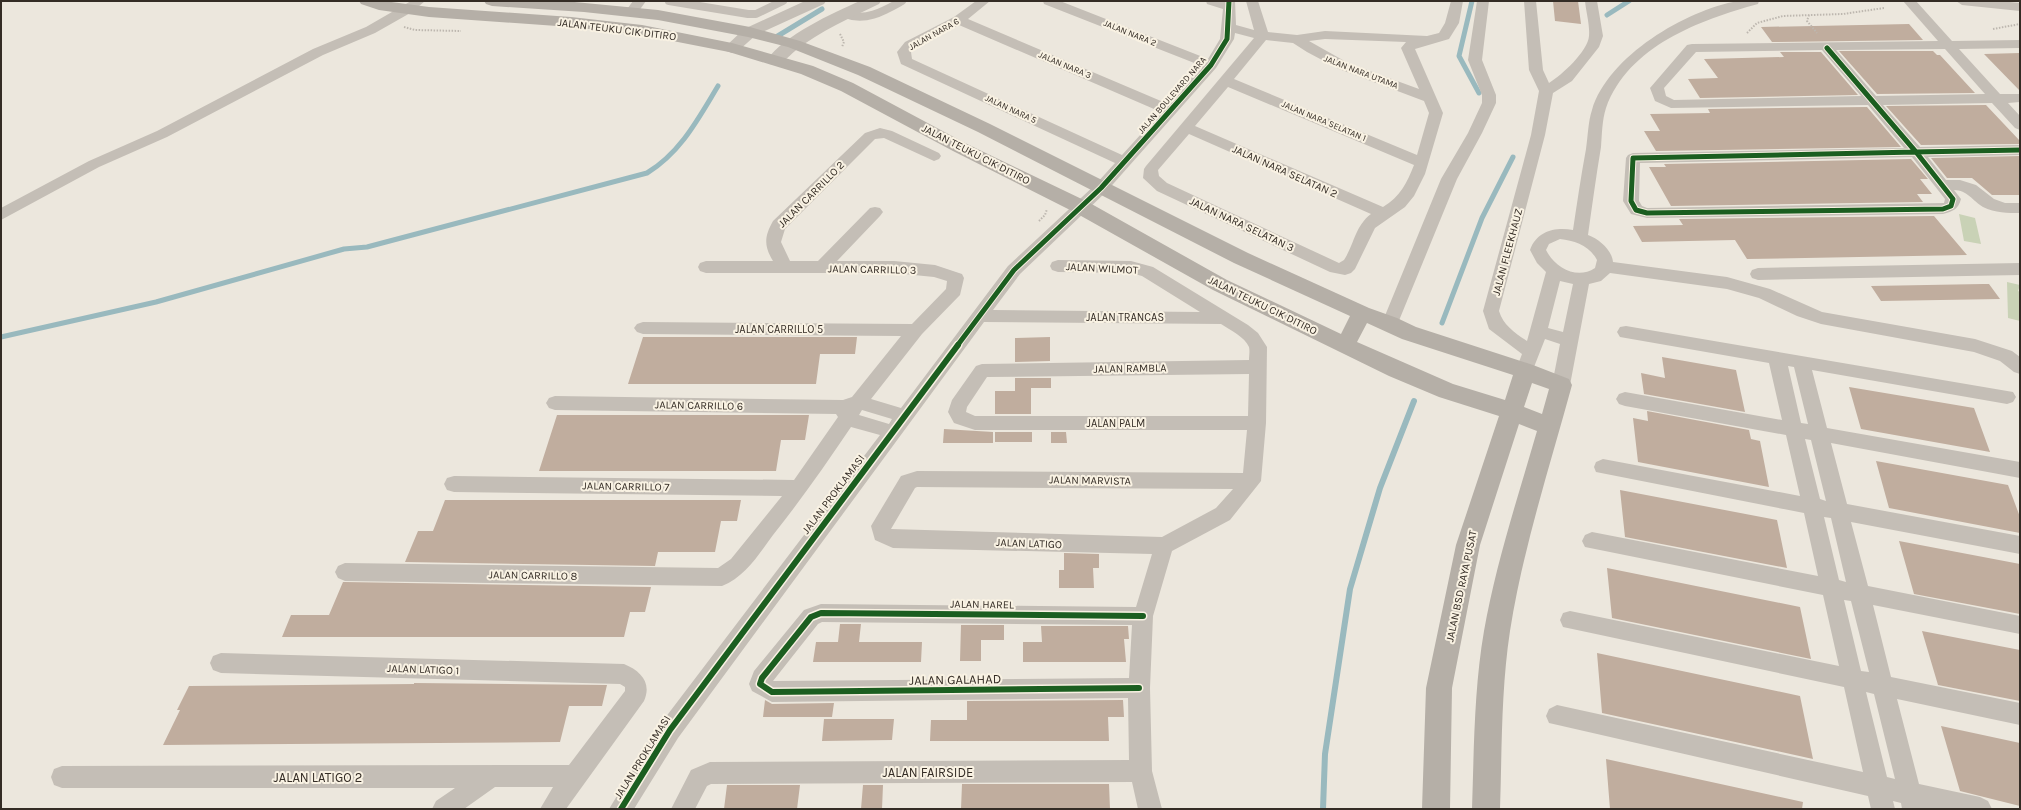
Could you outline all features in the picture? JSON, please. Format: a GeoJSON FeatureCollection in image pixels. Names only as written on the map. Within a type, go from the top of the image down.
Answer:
{"type":"FeatureCollection","features":[{"type":"Feature","properties":{"kind":"main road","name":"JALAN TEUKU CIK DITIRO"},"geometry":{"type":"LineString","coordinates":[[367,1],[400,8],[571,22],[642,30],[732,48],[807,70],[847,87],[959,147],[1081,207],[1220,285],[1345,345],[1447,391],[1512,411],[1549,427]]}},
{"type":"Feature","properties":{"kind":"main road","name":"JALAN TEUKU CIK DITIRO"},"geometry":{"type":"LineString","coordinates":[[492,1],[636,6],[750,32],[794,44],[864,71],[984,128],[1240,258],[1362,313],[1390,323],[1409,333],[1529,361],[1561,385]]}},
{"type":"Feature","properties":{"kind":"main road"},"geometry":{"type":"LineString","coordinates":[[1345,345],[1362,313]]}},
{"type":"Feature","properties":{"kind":"main road","name":"JALAN BSD RAYA PUSAT"},"geometry":{"type":"LineString","coordinates":[[1436,809],[1439,688],[1468,545],[1529,361]]}},
{"type":"Feature","properties":{"kind":"main road"},"geometry":{"type":"LineString","coordinates":[[1486,809],[1489,711],[1497,632],[1509,570],[1561,385]]}},
{"type":"Feature","properties":{"kind":"street"},"geometry":{"type":"LineString","coordinates":[[732,48],[750,32],[818,1]]}},
{"type":"Feature","properties":{"kind":"street"},"geometry":{"type":"LineString","coordinates":[[834,1],[851,11]]}},
{"type":"Feature","properties":{"kind":"street"},"geometry":{"type":"LineString","coordinates":[[774,60],[794,44],[830,21],[873,1]]}},
{"type":"Feature","properties":{"kind":"street","name":"JALAN NARA 6"},"geometry":{"type":"LineString","coordinates":[[904,52],[910,45],[959,20],[984,1]]}},
{"type":"Feature","properties":{"kind":"street","name":"JALAN NARA 2"},"geometry":{"type":"LineString","coordinates":[[1049,1],[1211,65]]}},
{"type":"Feature","properties":{"kind":"street"},"geometry":{"type":"LineString","coordinates":[[1212,1],[1229,4],[1228,33]]}},
{"type":"Feature","properties":{"kind":"street"},"geometry":{"type":"LineString","coordinates":[[1186,127],[1226,80],[1259,36],[1252,1]]}},
{"type":"Feature","properties":{"kind":"street"},"geometry":{"type":"LineString","coordinates":[[1384,214],[1401,203],[1413,187],[1436,113],[1408,48],[1412,44],[1439,38],[1448,32],[1457,1]]}},
{"type":"Feature","properties":{"kind":"street"},"geometry":{"type":"LineString","coordinates":[[1390,323],[1449,179],[1475,134],[1489,103],[1489,95],[1476,60],[1483,1]]}},
{"type":"Feature","properties":{"kind":"street"},"geometry":{"type":"LineString","coordinates":[[1530,1],[1536,70],[1546,91],[1567,78],[1592,46],[1596,36],[1591,1]]}},
{"type":"Feature","properties":{"kind":"street"},"geometry":{"type":"LineString","coordinates":[[1580,236],[1599,109],[1605,93],[1617,75],[1634,56],[1672,30],[1706,15],[1753,1]]}},
{"type":"Feature","properties":{"kind":"street"},"geometry":{"type":"LineString","coordinates":[[1909,1],[1954,45],[1995,98],[2020,125]]}},
{"type":"Feature","properties":{"kind":"street"},"geometry":{"type":"LineString","coordinates":[[1916,1],[1936,23],[1939,29]]}},
{"type":"Feature","properties":{"kind":"street"},"geometry":{"type":"LineString","coordinates":[[1962,1],[2020,7]]}},
{"type":"Feature","properties":{"kind":"street"},"geometry":{"type":"LineString","coordinates":[[1,215],[94,164],[162,134],[318,52],[346,43],[400,8]]}},
{"type":"Feature","properties":{"kind":"street","name":"JALAN NARA 3"},"geometry":{"type":"LineString","coordinates":[[959,20],[1170,110]]}},
{"type":"Feature","properties":{"kind":"street","name":"JALAN BOULEVARD NARA"},"geometry":{"type":"LineString","coordinates":[[1081,207],[1125,162],[1211,65],[1228,33]]}},
{"type":"Feature","properties":{"kind":"street","name":"JALAN NARA UTAMA"},"geometry":{"type":"LineString","coordinates":[[1228,33],[1297,39],[1325,35],[1426,40]]}},
{"type":"Feature","properties":{"kind":"street","name":"JALAN NARA UTAMA"},"geometry":{"type":"LineString","coordinates":[[1297,39],[1329,60],[1429,98]]}},
{"type":"Feature","properties":{"kind":"street"},"geometry":{"type":"LineString","coordinates":[[2015,98],[1671,104],[1660,98],[1657,88],[1692,48],[1828,48],[2020,44]]}},
{"type":"Feature","properties":{"kind":"street"},"geometry":{"type":"LineString","coordinates":[[1954,45],[2015,98],[2020,109]]}},
{"type":"Feature","properties":{"kind":"street"},"geometry":{"type":"LineString","coordinates":[[1828,48],[1915,152],[1953,199],[1951,206],[1943,209],[1647,213],[1636,210],[1630,201],[1633,158],[1915,152],[2020,150]]}},
{"type":"Feature","properties":{"kind":"street","name":"JALAN NARA 5"},"geometry":{"type":"LineString","coordinates":[[904,52],[906,61],[1125,162]]}},
{"type":"Feature","properties":{"kind":"street","name":"JALAN NARA SELATAN 1"},"geometry":{"type":"LineString","coordinates":[[1226,80],[1422,162]]}},
{"type":"Feature","properties":{"kind":"street","name":"JALAN FLEEKHAUZ"},"geometry":{"type":"LineString","coordinates":[[1529,361],[1518,343],[1495,325],[1491,311],[1538,135],[1546,91]]}},
{"type":"Feature","properties":{"kind":"street","name":"JALAN NARA SELATAN 3"},"geometry":{"type":"LineString","coordinates":[[1186,127],[1151,169],[1151,178],[1162,187],[1336,268],[1345,269],[1353,263],[1362,236],[1370,223],[1384,214]]}},
{"type":"Feature","properties":{"kind":"street","name":"JALAN NARA SELATAN 2"},"geometry":{"type":"LineString","coordinates":[[1186,127],[1384,214]]}},
{"type":"Feature","properties":{"kind":"street","name":"JALAN CARRILLO 2"},"geometry":{"type":"LineString","coordinates":[[786,268],[773,248],[772,241],[777,228],[870,136],[887,134],[934,156]]}},
{"type":"Feature","properties":{"kind":"street"},"geometry":{"type":"LineString","coordinates":[[1942,185],[1960,185],[1971,189],[1990,203],[2004,208],[2020,208]]}},
{"type":"Feature","properties":{"kind":"street","name":"JALAN PROKLAMASI"},"geometry":{"type":"LineString","coordinates":[[621,809],[670,730],[1014,270],[1081,207]]}},
{"type":"Feature","properties":{"kind":"street","name":"JALAN CARRILLO 3"},"geometry":{"type":"LineString","coordinates":[[822,267],[875,212]]}},
{"type":"Feature","properties":{"kind":"street"},"geometry":{"type":"LineString","coordinates":[[1560,234],[1580,236],[1598,248],[1605,263],[1600,274],[1582,279],[1568,277],[1554,271],[1540,258],[1538,250],[1539,244],[1551,235],[1560,234]]}},
{"type":"Feature","properties":{"kind":"street"},"geometry":{"type":"LineString","coordinates":[[1605,263],[1641,271],[1727,283],[1764,293],[1803,312],[1821,318],[1975,346],[2017,360]]}},
{"type":"Feature","properties":{"kind":"street","name":"JALAN WILMOT"},"geometry":{"type":"LineString","coordinates":[[1058,266],[1131,267],[1147,271],[1221,318]]}},
{"type":"Feature","properties":{"kind":"street","name":"JALAN CARRILLO 3"},"geometry":{"type":"LineString","coordinates":[[706,267],[894,267],[947,274],[956,278],[954,291],[916,330]]}},
{"type":"Feature","properties":{"kind":"street"},"geometry":{"type":"LineString","coordinates":[[1758,274],[2020,269]]}},
{"type":"Feature","properties":{"kind":"street"},"geometry":{"type":"LineString","coordinates":[[1529,361],[1539,331],[1554,271]]}},
{"type":"Feature","properties":{"kind":"street"},"geometry":{"type":"LineString","coordinates":[[1561,385],[1582,279]]}},
{"type":"Feature","properties":{"kind":"street","name":"JALAN TRANCAS"},"geometry":{"type":"LineString","coordinates":[[979,316],[1221,318]]}},
{"type":"Feature","properties":{"kind":"street"},"geometry":{"type":"LineString","coordinates":[[1150,809],[1141,771],[1138,688],[1143,616],[1164,546],[1223,514],[1252,481],[1257,423],[1258,347],[1252,338],[1242,329],[1221,318]]}},
{"type":"Feature","properties":{"kind":"street","name":"JALAN CARRILLO 5"},"geometry":{"type":"LineString","coordinates":[[642,328],[916,330]]}},
{"type":"Feature","properties":{"kind":"street"},"geometry":{"type":"LineString","coordinates":[[799,488],[849,409],[916,330]]}},
{"type":"Feature","properties":{"kind":"street"},"geometry":{"type":"LineString","coordinates":[[1539,331],[1570,341]]}},
{"type":"Feature","properties":{"kind":"street"},"geometry":{"type":"LineString","coordinates":[[1626,332],[2007,397]]}},
{"type":"Feature","properties":{"kind":"street"},"geometry":{"type":"LineString","coordinates":[[1777,358],[1884,809]]}},
{"type":"Feature","properties":{"kind":"street"},"geometry":{"type":"LineString","coordinates":[[1801,362],[1912,801]]}},
{"type":"Feature","properties":{"kind":"street","name":"JALAN RAMBLA"},"geometry":{"type":"LineString","coordinates":[[975,423],[960,418],[957,412],[958,405],[982,372],[1002,370],[1258,367]]}},
{"type":"Feature","properties":{"kind":"street"},"geometry":{"type":"LineString","coordinates":[[1625,399],[2020,470]]}},
{"type":"Feature","properties":{"kind":"street","name":"JALAN CARRILLO 6"},"geometry":{"type":"LineString","coordinates":[[555,403],[849,409]]}},
{"type":"Feature","properties":{"kind":"street"},"geometry":{"type":"LineString","coordinates":[[849,409],[904,416]]}},
{"type":"Feature","properties":{"kind":"street"},"geometry":{"type":"LineString","coordinates":[[849,409],[892,432]]}},
{"type":"Feature","properties":{"kind":"street","name":"JALAN PALM"},"geometry":{"type":"LineString","coordinates":[[975,423],[1257,423]]}},
{"type":"Feature","properties":{"kind":"street"},"geometry":{"type":"LineString","coordinates":[[1603,467],[2020,546]]}},
{"type":"Feature","properties":{"kind":"street","name":"JALAN MARVISTA"},"geometry":{"type":"LineString","coordinates":[[893,539],[882,534],[881,526],[908,482],[917,478],[1252,481]]}},
{"type":"Feature","properties":{"kind":"street","name":"JALAN CARRILLO 7"},"geometry":{"type":"LineString","coordinates":[[454,484],[799,488]]}},
{"type":"Feature","properties":{"kind":"street","name":"JALAN CARRILLO 8"},"geometry":{"type":"LineString","coordinates":[[345,572],[722,577],[738,565],[799,488]]}},
{"type":"Feature","properties":{"kind":"street","name":"JALAN LATIGO"},"geometry":{"type":"LineString","coordinates":[[893,539],[1164,546]]}},
{"type":"Feature","properties":{"kind":"street"},"geometry":{"type":"LineString","coordinates":[[1592,541],[2020,626]]}},
{"type":"Feature","properties":{"kind":"street","name":"JALAN HAREL"},"geometry":{"type":"LineString","coordinates":[[772,692],[760,684],[762,678],[810,617],[821,613],[1143,616]]}},
{"type":"Feature","properties":{"kind":"street"},"geometry":{"type":"LineString","coordinates":[[1570,620],[2020,714]]}},
{"type":"Feature","properties":{"kind":"street","name":"JALAN LATIGO 1"},"geometry":{"type":"LineString","coordinates":[[222,663],[624,674],[635,682],[636,694],[575,776]]}},
{"type":"Feature","properties":{"kind":"street","name":"JALAN GALAHAD"},"geometry":{"type":"LineString","coordinates":[[772,692],[1138,688]]}},
{"type":"Feature","properties":{"kind":"street"},"geometry":{"type":"LineString","coordinates":[[1557,716],[1878,787],[1912,801],[1980,809]]}},
{"type":"Feature","properties":{"kind":"street","name":"JALAN FAIRSIDE"},"geometry":{"type":"LineString","coordinates":[[683,809],[699,778],[716,772],[1141,771]]}},
{"type":"Feature","properties":{"kind":"street"},"geometry":{"type":"LineString","coordinates":[[552,809],[575,776]]}},
{"type":"Feature","properties":{"kind":"street","name":"JALAN LATIGO 2"},"geometry":{"type":"LineString","coordinates":[[62,777],[575,776]]}},
{"type":"Feature","properties":{"kind":"street"},"geometry":{"type":"LineString","coordinates":[[444,809],[491,777]]}},
{"type":"Feature","properties":{"kind":"lane"},"geometry":{"type":"LineString","coordinates":[[669,1],[748,14],[756,14],[783,1]]}},
{"type":"Feature","properties":{"kind":"lane"},"geometry":{"type":"LineString","coordinates":[[851,11],[856,19],[884,11],[902,1]]}},
{"type":"Feature","properties":{"kind":"path"},"geometry":{"type":"LineString","coordinates":[[400,8],[394,24],[416,30],[468,31]]}},
{"type":"Feature","properties":{"kind":"path"},"geometry":{"type":"LineString","coordinates":[[1741,35],[1747,34],[1757,23],[1783,16],[1843,14],[1884,8]]}},
{"type":"Feature","properties":{"kind":"path"},"geometry":{"type":"LineString","coordinates":[[1035,226],[1045,215],[1047,207],[1046,203]]}},
{"type":"Feature","properties":{"kind":"green space"},"geometry":{"type":"Polygon","coordinates":[[[1959,214],[1975,218],[1981,244],[1964,241],[1959,214]]]}},
{"type":"Feature","properties":{"kind":"green space"},"geometry":{"type":"Polygon","coordinates":[[[2007,282],[2020,285],[2018,291],[2020,292],[2020,321],[2008,318],[2007,282]]]}},
{"type":"Feature","properties":{"kind":"building"},"geometry":{"type":"Polygon","coordinates":[[[1553,1],[1578,1],[1581,24],[1555,21],[1553,1]]]}},
{"type":"Feature","properties":{"kind":"building"},"geometry":{"type":"Polygon","coordinates":[[[1909,24],[1923,40],[1772,42],[1761,27],[1909,24]]]}},
{"type":"Feature","properties":{"kind":"building"},"geometry":{"type":"Polygon","coordinates":[[[1839,51],[1933,51],[1937,55],[1940,55],[1975,93],[1877,94],[1839,51]]]}},
{"type":"Feature","properties":{"kind":"building"},"geometry":{"type":"Polygon","coordinates":[[[1780,52],[1821,52],[1858,95],[1700,98],[1688,79],[1718,78],[1704,59],[1784,57],[1780,52]]]}},
{"type":"Feature","properties":{"kind":"building"},"geometry":{"type":"Polygon","coordinates":[[[2020,53],[2020,91],[1984,54],[2020,53]]]}},
{"type":"Feature","properties":{"kind":"building"},"geometry":{"type":"Polygon","coordinates":[[[1986,105],[2020,141],[2020,144],[1921,145],[1886,106],[1986,105]]]}},
{"type":"Feature","properties":{"kind":"building"},"geometry":{"type":"Polygon","coordinates":[[[1867,107],[1901,147],[1656,151],[1644,131],[1660,131],[1650,114],[1710,113],[1708,109],[1867,107]]]}},
{"type":"Feature","properties":{"kind":"building"},"geometry":{"type":"Polygon","coordinates":[[[2020,156],[2020,195],[1992,195],[1972,178],[1947,178],[1931,158],[2020,156]]]}},
{"type":"Feature","properties":{"kind":"building"},"geometry":{"type":"Polygon","coordinates":[[[1911,159],[1928,179],[1920,179],[1932,194],[1917,194],[1923,202],[1671,206],[1649,167],[1666,167],[1664,164],[1911,159]]]}},
{"type":"Feature","properties":{"kind":"building"},"geometry":{"type":"Polygon","coordinates":[[[1934,216],[1967,255],[1747,259],[1735,240],[1642,242],[1633,226],[1683,225],[1679,219],[1934,216]]]}},
{"type":"Feature","properties":{"kind":"building"},"geometry":{"type":"Polygon","coordinates":[[[1989,284],[2000,299],[1881,301],[1871,286],[1989,284]]]}},
{"type":"Feature","properties":{"kind":"building"},"geometry":{"type":"Polygon","coordinates":[[[643,337],[857,337],[855,354],[820,354],[816,384],[628,384],[643,337]]]}},
{"type":"Feature","properties":{"kind":"building"},"geometry":{"type":"Polygon","coordinates":[[[1050,337],[1050,361],[1015,362],[1015,338],[1050,337]]]}},
{"type":"Feature","properties":{"kind":"building"},"geometry":{"type":"Polygon","coordinates":[[[1662,357],[1736,370],[1745,412],[1644,394],[1641,373],[1665,378],[1662,357]]]}},
{"type":"Feature","properties":{"kind":"building"},"geometry":{"type":"Polygon","coordinates":[[[1015,378],[1051,378],[1051,388],[1031,388],[1031,414],[995,414],[995,391],[1015,391],[1015,378]]]}},
{"type":"Feature","properties":{"kind":"building"},"geometry":{"type":"Polygon","coordinates":[[[1849,387],[1974,408],[1990,452],[1861,429],[1849,387]]]}},
{"type":"Feature","properties":{"kind":"building"},"geometry":{"type":"Polygon","coordinates":[[[1647,411],[1749,430],[1751,439],[1760,441],[1769,487],[1638,462],[1633,418],[1648,421],[1647,411]]]}},
{"type":"Feature","properties":{"kind":"building"},"geometry":{"type":"Polygon","coordinates":[[[557,415],[809,415],[805,440],[781,440],[776,471],[539,471],[557,415]]]}},
{"type":"Feature","properties":{"kind":"building"},"geometry":{"type":"Polygon","coordinates":[[[944,429],[993,432],[993,443],[943,443],[944,429]]]}},
{"type":"Feature","properties":{"kind":"building"},"geometry":{"type":"Polygon","coordinates":[[[995,432],[1032,432],[1032,442],[995,442],[995,432]]]}},
{"type":"Feature","properties":{"kind":"building"},"geometry":{"type":"Polygon","coordinates":[[[1051,432],[1066,432],[1067,443],[1051,443],[1051,432]]]}},
{"type":"Feature","properties":{"kind":"building"},"geometry":{"type":"Polygon","coordinates":[[[1876,461],[2008,485],[2020,517],[2020,533],[1889,508],[1876,461]]]}},
{"type":"Feature","properties":{"kind":"building"},"geometry":{"type":"Polygon","coordinates":[[[1620,490],[1777,520],[1787,568],[1625,537],[1620,490]]]}},
{"type":"Feature","properties":{"kind":"building"},"geometry":{"type":"Polygon","coordinates":[[[445,500],[741,500],[737,521],[721,521],[715,552],[658,552],[655,566],[405,562],[418,531],[433,531],[445,500]]]}},
{"type":"Feature","properties":{"kind":"building"},"geometry":{"type":"Polygon","coordinates":[[[1899,541],[2020,564],[2020,614],[1914,594],[1899,541]]]}},
{"type":"Feature","properties":{"kind":"building"},"geometry":{"type":"Polygon","coordinates":[[[1064,553],[1099,554],[1099,568],[1093,568],[1094,588],[1059,588],[1059,570],[1064,570],[1064,553]]]}},
{"type":"Feature","properties":{"kind":"building"},"geometry":{"type":"Polygon","coordinates":[[[1607,568],[1800,607],[1811,659],[1612,618],[1607,568]]]}},
{"type":"Feature","properties":{"kind":"building"},"geometry":{"type":"Polygon","coordinates":[[[343,582],[651,587],[645,612],[630,612],[624,637],[282,637],[291,615],[329,615],[343,582]]]}},
{"type":"Feature","properties":{"kind":"building"},"geometry":{"type":"Polygon","coordinates":[[[840,624],[861,624],[859,642],[922,642],[921,662],[813,662],[816,642],[838,642],[840,624]]]}},
{"type":"Feature","properties":{"kind":"building"},"geometry":{"type":"Polygon","coordinates":[[[961,625],[1004,625],[1004,640],[981,640],[981,661],[960,661],[961,625]]]}},
{"type":"Feature","properties":{"kind":"building"},"geometry":{"type":"Polygon","coordinates":[[[1041,626],[1128,626],[1129,639],[1124,639],[1126,662],[1023,662],[1023,642],[1042,642],[1041,626]]]}},
{"type":"Feature","properties":{"kind":"building"},"geometry":{"type":"Polygon","coordinates":[[[1922,631],[2020,650],[2020,701],[1938,685],[1922,631]]]}},
{"type":"Feature","properties":{"kind":"building"},"geometry":{"type":"Polygon","coordinates":[[[1597,653],[1800,696],[1813,759],[1602,713],[1597,653]]]}},
{"type":"Feature","properties":{"kind":"building"},"geometry":{"type":"Polygon","coordinates":[[[414,683],[607,685],[602,706],[569,706],[560,742],[163,745],[180,710],[177,710],[189,686],[414,683]]]}},
{"type":"Feature","properties":{"kind":"building"},"geometry":{"type":"Polygon","coordinates":[[[765,700],[772,704],[834,703],[832,717],[763,717],[765,700]]]}},
{"type":"Feature","properties":{"kind":"building"},"geometry":{"type":"Polygon","coordinates":[[[1123,700],[1124,717],[1108,717],[1109,741],[930,741],[931,720],[967,720],[967,701],[1123,700]]]}},
{"type":"Feature","properties":{"kind":"building"},"geometry":{"type":"Polygon","coordinates":[[[824,719],[894,719],[892,740],[822,741],[824,719]]]}},
{"type":"Feature","properties":{"kind":"building"},"geometry":{"type":"Polygon","coordinates":[[[1941,726],[2020,743],[2020,806],[1960,791],[1941,726]]]}},
{"type":"Feature","properties":{"kind":"building"},"geometry":{"type":"Polygon","coordinates":[[[1606,759],[1803,802],[1802,809],[1610,809],[1606,759]]]}},
{"type":"Feature","properties":{"kind":"building"},"geometry":{"type":"Polygon","coordinates":[[[962,784],[1109,784],[1110,809],[961,809],[962,784]]]}},
{"type":"Feature","properties":{"kind":"building"},"geometry":{"type":"Polygon","coordinates":[[[727,785],[800,785],[797,809],[724,809],[727,785]]]}},
{"type":"Feature","properties":{"kind":"building"},"geometry":{"type":"Polygon","coordinates":[[[863,785],[883,785],[882,809],[861,809],[863,785]]]}},
{"type":"Feature","properties":{"kind":"waterway"},"geometry":{"type":"LineString","coordinates":[[1472,1],[1459,56],[1479,93]]}},
{"type":"Feature","properties":{"kind":"waterway"},"geometry":{"type":"LineString","coordinates":[[1607,15],[1629,1]]}},
{"type":"Feature","properties":{"kind":"waterway"},"geometry":{"type":"LineString","coordinates":[[776,37],[822,9]]}},
{"type":"Feature","properties":{"kind":"waterway"},"geometry":{"type":"LineString","coordinates":[[1,337],[156,302],[344,249],[367,247],[647,173],[670,155],[688,134],[718,86]]}},
{"type":"Feature","properties":{"kind":"waterway"},"geometry":{"type":"LineString","coordinates":[[1442,323],[1482,218],[1513,157]]}},
{"type":"Feature","properties":{"kind":"waterway"},"geometry":{"type":"LineString","coordinates":[[1323,809],[1325,754],[1350,589],[1380,488],[1414,401]]}},
{"type":"Feature","properties":{"kind":"cycle path"},"geometry":{"type":"LineString","coordinates":[[621,809],[670,730],[1014,270],[1101,188],[1211,65],[1227,39],[1229,27],[1229,1]]}},
{"type":"Feature","properties":{"kind":"cycle path"},"geometry":{"type":"LineString","coordinates":[[1827,48],[1907,142],[1923,160],[1953,199],[1951,206],[1943,209],[1647,213],[1636,210],[1631,201],[1633,158],[2020,150]]}},
{"type":"Feature","properties":{"kind":"cycle path"},"geometry":{"type":"LineString","coordinates":[[1139,688],[772,692],[760,684],[762,678],[811,617],[821,613],[1143,616]]}}]}
